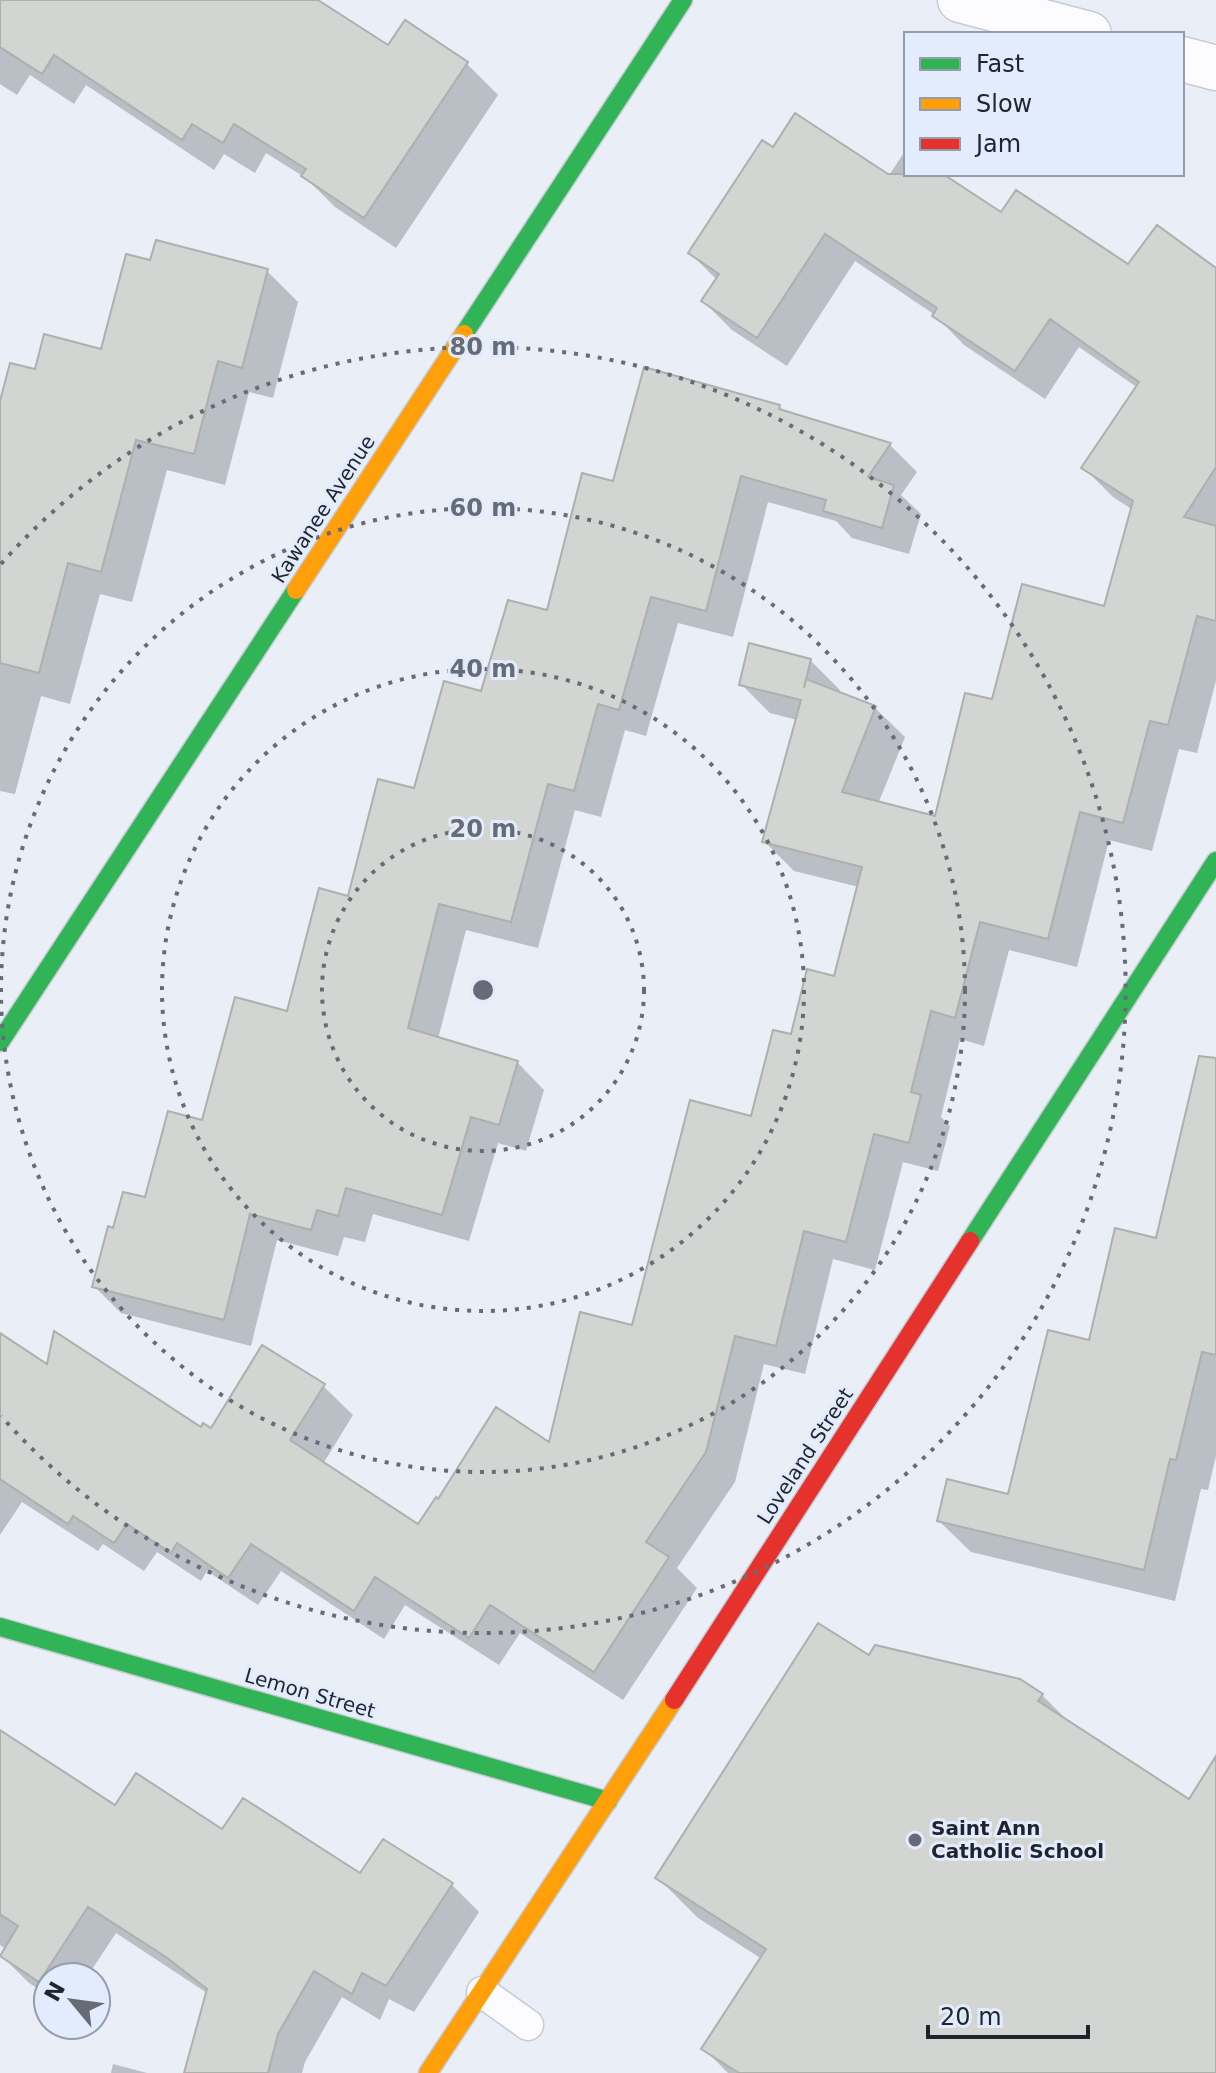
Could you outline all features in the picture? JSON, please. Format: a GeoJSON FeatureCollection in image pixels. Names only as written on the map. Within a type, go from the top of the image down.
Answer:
{"type":"FeatureCollection","features":[{"type":"Feature","properties":{"kind":"street","name":"Kawanee Avenue"},"geometry":{"type":"LineString","coordinates":[[0,1042],[683,0]]}},
{"type":"Feature","properties":{"kind":"street"},"geometry":{"type":"LineString","coordinates":[[960,0],[1081,32]]}},
{"type":"Feature","properties":{"kind":"street"},"geometry":{"type":"LineString","coordinates":[[1184,60],[1216,68]]}},
{"type":"Feature","properties":{"kind":"street","name":"Loveland Street"},"geometry":{"type":"LineString","coordinates":[[428,2073],[608,1801],[1216,861]]}},
{"type":"Feature","properties":{"kind":"street","name":"Lemon Street"},"geometry":{"type":"LineString","coordinates":[[0,1627],[608,1801]]}},
{"type":"Feature","properties":{"kind":"lane"},"geometry":{"type":"LineString","coordinates":[[482,1992],[528,2025]]}},
{"type":"Feature","properties":{"kind":"building"},"geometry":{"type":"Polygon","coordinates":[[[0,0],[318,0],[388,45],[405,20],[468,62],[364,218],[301,176],[306,169],[234,124],[223,143],[192,124],[182,140],[54,55],[42,74],[0,47],[0,0]]]}},
{"type":"Feature","properties":{"kind":"building"},"geometry":{"type":"Polygon","coordinates":[[[795,113],[888,174],[946,176],[1001,212],[1016,190],[1128,264],[1157,225],[1216,268],[1216,467],[1184,517],[1216,526],[1216,621],[1197,616],[1168,725],[1150,721],[1123,823],[1080,812],[1048,939],[980,922],[955,1018],[931,1011],[911,1092],[921,1095],[909,1143],[874,1134],[846,1242],[804,1231],[776,1346],[735,1336],[706,1452],[646,1542],[669,1557],[594,1672],[490,1605],[469,1638],[375,1577],[354,1611],[251,1544],[228,1578],[177,1543],[171,1553],[127,1524],[114,1543],[73,1516],[68,1524],[0,1479],[0,1333],[47,1364],[54,1331],[201,1427],[203,1423],[211,1428],[262,1345],[325,1384],[290,1440],[418,1524],[436,1497],[438,1499],[496,1407],[549,1442],[580,1312],[632,1325],[690,1100],[751,1116],[773,1030],[791,1034],[807,969],[834,976],[862,867],[762,842],[801,700],[739,685],[749,643],[811,659],[806,679],[876,706],[842,792],[935,816],[965,693],[992,699],[1022,584],[1104,606],[1133,501],[1081,468],[1139,382],[1050,319],[1015,371],[932,316],[937,308],[825,234],[757,338],[701,301],[719,274],[688,253],[762,140],[773,147],[795,113]]]}},
{"type":"Feature","properties":{"kind":"building"},"geometry":{"type":"Polygon","coordinates":[[[156,240],[268,269],[242,368],[218,361],[194,454],[136,440],[101,572],[68,563],[39,673],[0,663],[0,401],[10,363],[35,369],[44,334],[101,349],[126,254],[150,260],[156,240]]]}},
{"type":"Feature","properties":{"kind":"building"},"geometry":{"type":"Polygon","coordinates":[[[644,367],[780,405],[779,409],[891,443],[868,477],[894,485],[882,528],[823,511],[826,500],[741,476],[706,611],[651,597],[619,710],[598,704],[574,791],[548,784],[511,922],[439,904],[408,1028],[518,1061],[499,1125],[471,1117],[442,1215],[346,1188],[338,1216],[317,1210],[311,1230],[250,1214],[224,1320],[92,1287],[108,1226],[113,1228],[123,1192],[145,1197],[168,1111],[202,1120],[235,997],[287,1011],[319,888],[348,896],[378,779],[414,788],[444,681],[481,691],[508,600],[547,610],[582,473],[613,481],[644,367]]]}},
{"type":"Feature","properties":{"kind":"building"},"geometry":{"type":"Polygon","coordinates":[[[1199,1056],[1216,1058],[1216,1355],[1202,1352],[1176,1460],[1170,1459],[1144,1570],[937,1521],[947,1479],[1008,1494],[1048,1330],[1089,1340],[1115,1228],[1156,1238],[1199,1056]]]}},
{"type":"Feature","properties":{"kind":"building","name":"Saint Ann Catholic School"},"geometry":{"type":"Polygon","coordinates":[[[818,1623],[869,1655],[875,1645],[1020,1679],[1043,1694],[1038,1701],[1189,1799],[1216,1756],[1216,2073],[739,2073],[701,2049],[766,1949],[655,1878],[818,1623]]]}},
{"type":"Feature","properties":{"kind":"building"},"geometry":{"type":"Polygon","coordinates":[[[0,1730],[115,1805],[136,1773],[222,1829],[243,1798],[360,1873],[383,1839],[453,1883],[386,1986],[362,1973],[352,1994],[314,1971],[278,2034],[268,2073],[184,2073],[207,1989],[166,1957],[88,1907],[53,1961],[32,1961],[32,1977],[0,1956],[18,1926],[0,1914],[0,1730]]]}},
{"type":"Feature","properties":{"kind":"traffic: fast"},"geometry":{"type":"LineString","coordinates":[[464,334],[683,0]]}},
{"type":"Feature","properties":{"kind":"traffic: fast"},"geometry":{"type":"LineString","coordinates":[[0,1042],[296,590]]}},
{"type":"Feature","properties":{"kind":"traffic: fast"},"geometry":{"type":"LineString","coordinates":[[970,1241],[1216,861]]}},
{"type":"Feature","properties":{"kind":"traffic: fast"},"geometry":{"type":"LineString","coordinates":[[0,1627],[608,1801]]}},
{"type":"Feature","properties":{"kind":"traffic: slow"},"geometry":{"type":"LineString","coordinates":[[296,590],[464,334]]}},
{"type":"Feature","properties":{"kind":"traffic: slow"},"geometry":{"type":"LineString","coordinates":[[428,2073],[674,1700]]}},
{"type":"Feature","properties":{"kind":"traffic: jam"},"geometry":{"type":"LineString","coordinates":[[674,1700],[970,1241]]}},
{"type":"Feature","properties":{"kind":"place","name":"Saint Ann Catholic School"},"geometry":{"type":"Point","coordinates":[915,1840]}}]}
